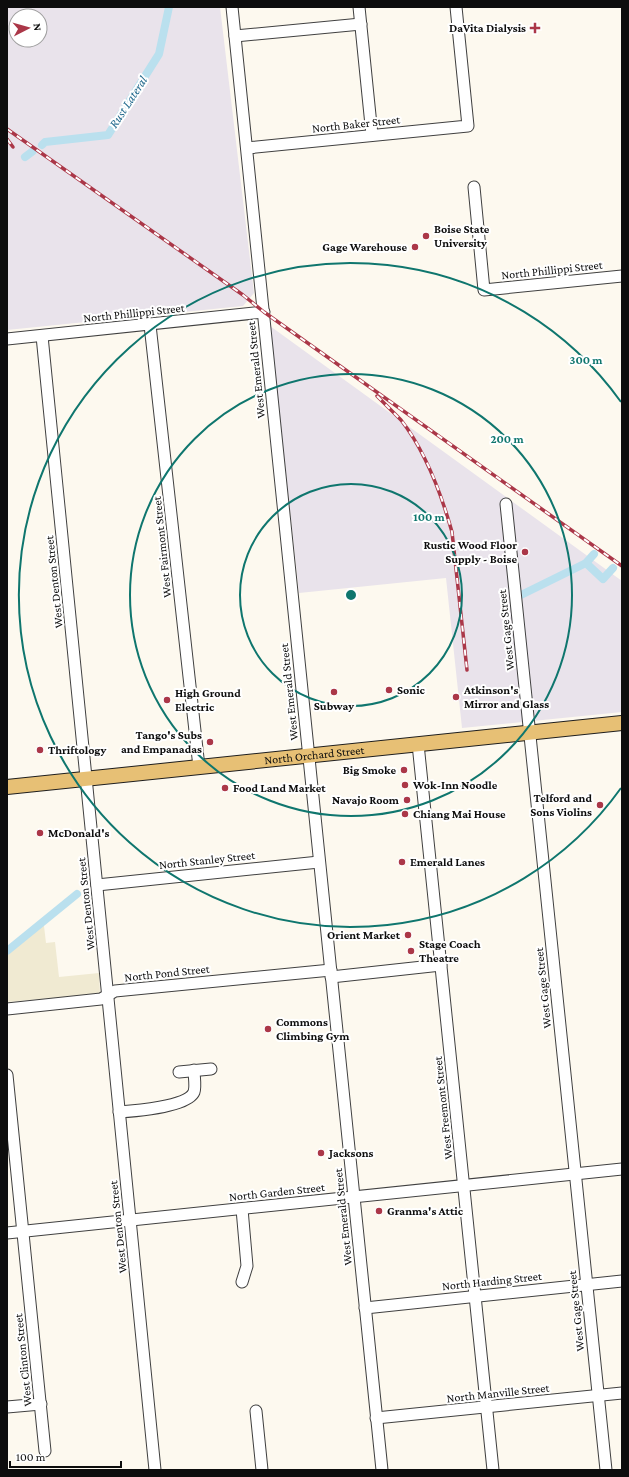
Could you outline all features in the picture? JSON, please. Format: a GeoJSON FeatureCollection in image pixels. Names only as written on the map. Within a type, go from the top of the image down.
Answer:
{"type":"FeatureCollection","features":[{"type":"Feature","properties":{"kind":"main road","name":"North Orchard Street"},"geometry":{"type":"LineString","coordinates":[[7,787],[622,723]]}},
{"type":"Feature","properties":{"kind":"street","name":"West Emerald Street"},"geometry":{"type":"LineString","coordinates":[[232,7],[382,1470]]}},
{"type":"Feature","properties":{"kind":"street"},"geometry":{"type":"LineString","coordinates":[[359,7],[372,135]]}},
{"type":"Feature","properties":{"kind":"street","name":"North Baker Street"},"geometry":{"type":"LineString","coordinates":[[247,148],[468,126],[456,7]]}},
{"type":"Feature","properties":{"kind":"street"},"geometry":{"type":"LineString","coordinates":[[235,36],[361,24]]}},
{"type":"Feature","properties":{"kind":"street","name":"North Phillippi Street"},"geometry":{"type":"LineString","coordinates":[[474,187],[484,290],[622,276]]}},
{"type":"Feature","properties":{"kind":"street","name":"North Phillippi Street"},"geometry":{"type":"LineString","coordinates":[[7,339],[264,312]]}},
{"type":"Feature","properties":{"kind":"street","name":"West Fairmont Street"},"geometry":{"type":"LineString","coordinates":[[150,325],[199,767]]}},
{"type":"Feature","properties":{"kind":"street","name":"West Denton Street"},"geometry":{"type":"LineString","coordinates":[[42,336],[155,1470]]}},
{"type":"Feature","properties":{"kind":"street","name":"West Gage Street"},"geometry":{"type":"LineString","coordinates":[[506,504],[606,1470]]}},
{"type":"Feature","properties":{"kind":"street","name":"West Freemont Street"},"geometry":{"type":"LineString","coordinates":[[418,744],[494,1470]]}},
{"type":"Feature","properties":{"kind":"street","name":"North Stanley Street"},"geometry":{"type":"LineString","coordinates":[[97,885],[320,862]]}},
{"type":"Feature","properties":{"kind":"street","name":"North Pond Street"},"geometry":{"type":"LineString","coordinates":[[7,1008],[101,999],[115,991],[441,965]]}},
{"type":"Feature","properties":{"kind":"street"},"geometry":{"type":"LineString","coordinates":[[179,1072],[211,1069]]}},
{"type":"Feature","properties":{"kind":"street"},"geometry":{"type":"LineString","coordinates":[[119,1112],[159,1108],[188,1100],[194,1093],[194,1070]]}},
{"type":"Feature","properties":{"kind":"street","name":"West Clinton Street"},"geometry":{"type":"LineString","coordinates":[[7,1076],[45,1451]]}},
{"type":"Feature","properties":{"kind":"street","name":"North Garden Street"},"geometry":{"type":"LineString","coordinates":[[7,1233],[622,1169]]}},
{"type":"Feature","properties":{"kind":"street"},"geometry":{"type":"LineString","coordinates":[[242,1209],[247,1266],[242,1282]]}},
{"type":"Feature","properties":{"kind":"street","name":"North Harding Street"},"geometry":{"type":"LineString","coordinates":[[365,1308],[622,1281]]}},
{"type":"Feature","properties":{"kind":"street","name":"North Manville Street"},"geometry":{"type":"LineString","coordinates":[[376,1418],[622,1393]]}},
{"type":"Feature","properties":{"kind":"street"},"geometry":{"type":"LineString","coordinates":[[7,1407],[41,1404]]}},
{"type":"Feature","properties":{"kind":"street"},"geometry":{"type":"LineString","coordinates":[[256,1411],[262,1470]]}},
{"type":"Feature","properties":{"kind":"shaded area"},"geometry":{"type":"Polygon","coordinates":[[[7,7],[220,7],[254,293],[243,306],[7,330],[7,7]]]}},
{"type":"Feature","properties":{"kind":"shaded area"},"geometry":{"type":"Polygon","coordinates":[[[270,326],[622,581],[622,712],[462,728],[446,578],[299,593],[270,326]]]}},
{"type":"Feature","properties":{"kind":"shaded area"},"geometry":{"type":"Polygon","coordinates":[[[38,926],[44,926],[46,943],[55,942],[59,977],[99,973],[100,994],[7,1002],[7,953],[38,926]]]}},
{"type":"Feature","properties":{"kind":"waterway","name":"Rust Lateral"},"geometry":{"type":"LineString","coordinates":[[42,145],[45,142],[108,135],[159,54],[169,7]]}},
{"type":"Feature","properties":{"kind":"waterway","name":"Rust Lateral"},"geometry":{"type":"LineString","coordinates":[[25,157],[33,151]]}},
{"type":"Feature","properties":{"kind":"waterway"},"geometry":{"type":"LineString","coordinates":[[521,595],[586,563],[594,554]]}},
{"type":"Feature","properties":{"kind":"waterway"},"geometry":{"type":"LineString","coordinates":[[586,563],[603,579],[613,568]]}},
{"type":"Feature","properties":{"kind":"waterway"},"geometry":{"type":"LineString","coordinates":[[7,951],[77,894]]}},
{"type":"Feature","properties":{"kind":"railway"},"geometry":{"type":"LineString","coordinates":[[7,129],[243,295],[264,312],[622,566]]}},
{"type":"Feature","properties":{"kind":"railway"},"geometry":{"type":"LineString","coordinates":[[7,139],[13,147]]}},
{"type":"Feature","properties":{"kind":"railway"},"geometry":{"type":"LineString","coordinates":[[377,396],[401,420],[410,432],[432,473],[443,503],[452,532],[467,670]]}},
{"type":"Feature","properties":{"kind":"place","name":"DaVita Dialysis"},"geometry":{"type":"Point","coordinates":[535,28]}},
{"type":"Feature","properties":{"kind":"place","name":"Boise State University"},"geometry":{"type":"Point","coordinates":[426,236]}},
{"type":"Feature","properties":{"kind":"place","name":"Gage Warehouse"},"geometry":{"type":"Point","coordinates":[415,247]}},
{"type":"Feature","properties":{"kind":"place","name":"Rustic Wood Floor Supply - Boise"},"geometry":{"type":"Point","coordinates":[525,552]}},
{"type":"Feature","properties":{"kind":"place","name":"Sonic"},"geometry":{"type":"Point","coordinates":[389,690]}},
{"type":"Feature","properties":{"kind":"place","name":"Subway"},"geometry":{"type":"Point","coordinates":[334,692]}},
{"type":"Feature","properties":{"kind":"place","name":"Atkinson's Mirror and Glass"},"geometry":{"type":"Point","coordinates":[456,697]}},
{"type":"Feature","properties":{"kind":"place","name":"High Ground Electric"},"geometry":{"type":"Point","coordinates":[167,700]}},
{"type":"Feature","properties":{"kind":"place","name":"Tango's Subs and Empanadas"},"geometry":{"type":"Point","coordinates":[210,742]}},
{"type":"Feature","properties":{"kind":"place","name":"Thriftology"},"geometry":{"type":"Point","coordinates":[40,750]}},
{"type":"Feature","properties":{"kind":"place","name":"Big Smoke"},"geometry":{"type":"Point","coordinates":[404,770]}},
{"type":"Feature","properties":{"kind":"place","name":"Wok-Inn Noodle"},"geometry":{"type":"Point","coordinates":[405,785]}},
{"type":"Feature","properties":{"kind":"place","name":"Food Land Market"},"geometry":{"type":"Point","coordinates":[225,788]}},
{"type":"Feature","properties":{"kind":"place","name":"Navajo Room"},"geometry":{"type":"Point","coordinates":[407,800]}},
{"type":"Feature","properties":{"kind":"place","name":"Telford and Sons Violins"},"geometry":{"type":"Point","coordinates":[600,805]}},
{"type":"Feature","properties":{"kind":"place","name":"Chiang Mai House"},"geometry":{"type":"Point","coordinates":[405,814]}},
{"type":"Feature","properties":{"kind":"place","name":"McDonald's"},"geometry":{"type":"Point","coordinates":[40,833]}},
{"type":"Feature","properties":{"kind":"place","name":"Emerald Lanes"},"geometry":{"type":"Point","coordinates":[402,862]}},
{"type":"Feature","properties":{"kind":"place","name":"Orient Market"},"geometry":{"type":"Point","coordinates":[408,935]}},
{"type":"Feature","properties":{"kind":"place","name":"Stage Coach Theatre"},"geometry":{"type":"Point","coordinates":[411,951]}},
{"type":"Feature","properties":{"kind":"place","name":"Commons Climbing Gym"},"geometry":{"type":"Point","coordinates":[268,1029]}},
{"type":"Feature","properties":{"kind":"place","name":"Jacksons"},"geometry":{"type":"Point","coordinates":[321,1153]}},
{"type":"Feature","properties":{"kind":"place","name":"Granma's Attic"},"geometry":{"type":"Point","coordinates":[379,1211]}}]}
